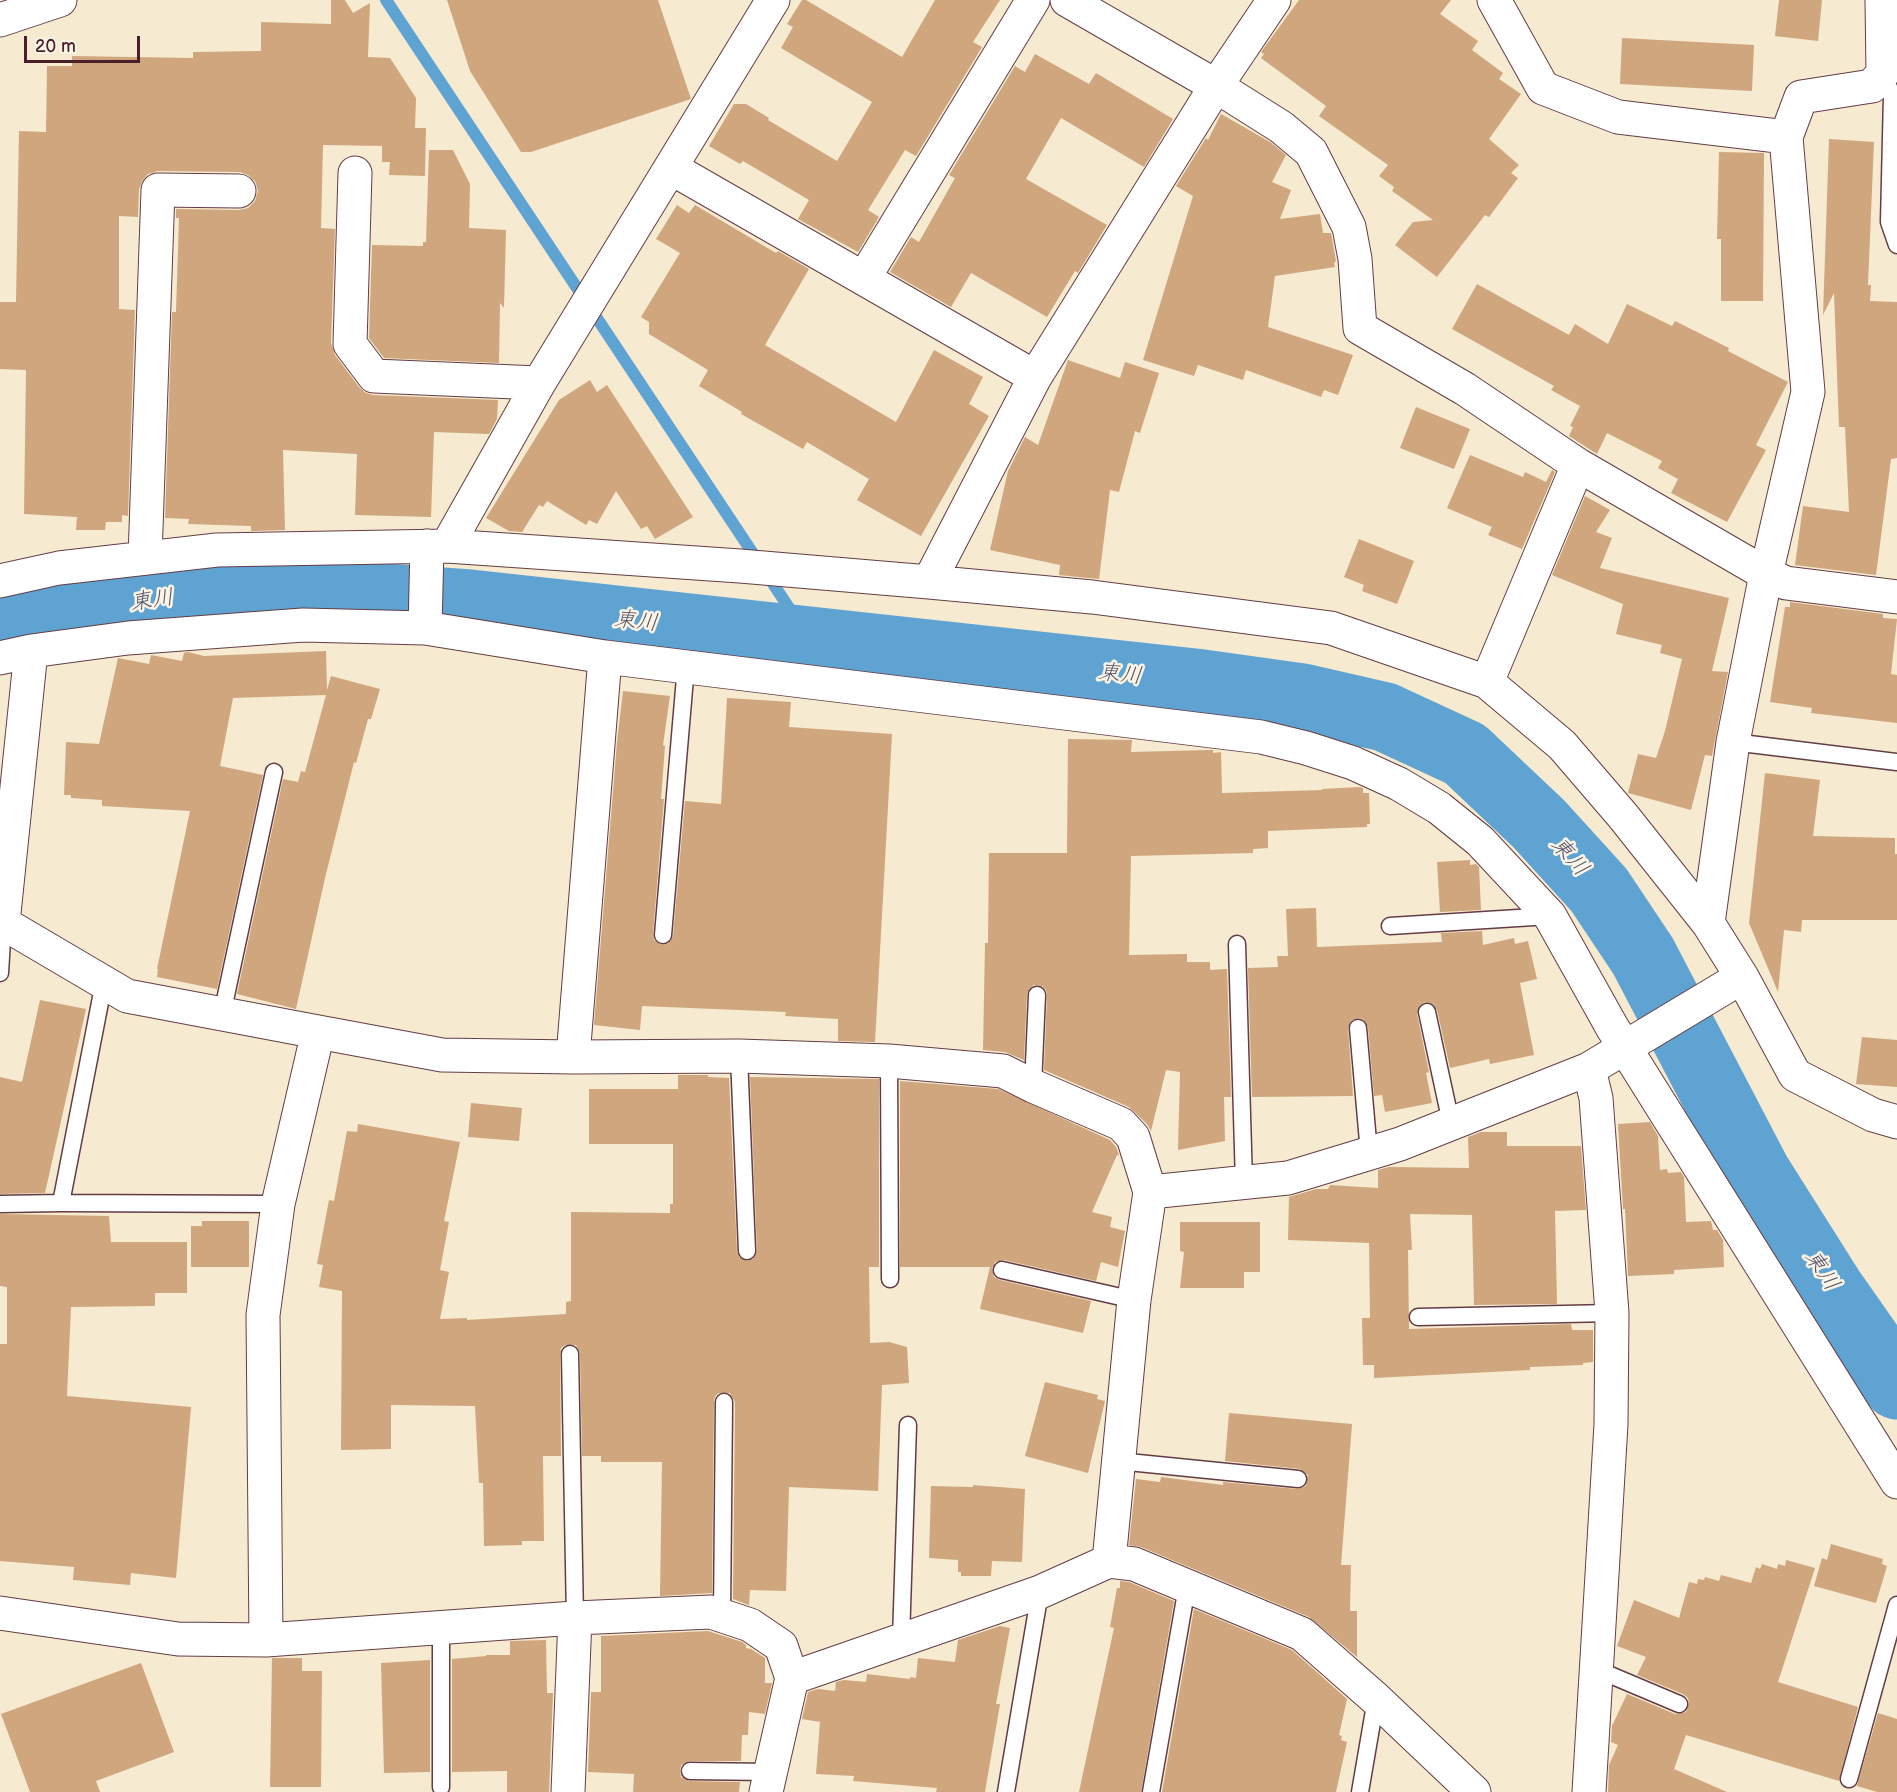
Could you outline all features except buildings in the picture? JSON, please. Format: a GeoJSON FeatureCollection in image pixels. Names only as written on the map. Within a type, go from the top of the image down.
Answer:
{"type":"FeatureCollection","features":[{"type":"Feature","properties":{"kind":"main road"},"geometry":{"type":"LineString","coordinates":[[0,20],[60,0]]}},
{"type":"Feature","properties":{"kind":"main road"},"geometry":{"type":"LineString","coordinates":[[425,621],[433,551],[573,328],[773,0]]}},
{"type":"Feature","properties":{"kind":"main road"},"geometry":{"type":"LineString","coordinates":[[864,278],[1033,0]]}},
{"type":"Feature","properties":{"kind":"main road"},"geometry":{"type":"LineString","coordinates":[[1066,0],[1216,86],[1281,127],[1311,152],[1349,227],[1355,259],[1360,328],[1465,389],[1578,465],[1766,574],[1786,583],[1897,597]]}},
{"type":"Feature","properties":{"kind":"main road"},"geometry":{"type":"LineString","coordinates":[[929,582],[1035,377],[1216,86],[1274,0]]}},
{"type":"Feature","properties":{"kind":"main road"},"geometry":{"type":"LineString","coordinates":[[1494,0],[1543,87],[1618,117],[1786,137]]}},
{"type":"Feature","properties":{"kind":"main road"},"geometry":{"type":"LineString","coordinates":[[1708,923],[1733,742],[1766,574],[1808,392],[1786,137],[1801,97],[1872,86],[1882,74],[1882,0]]}},
{"type":"Feature","properties":{"kind":"main road"},"geometry":{"type":"LineString","coordinates":[[670,168],[1035,377]]}},
{"type":"Feature","properties":{"kind":"main road"},"geometry":{"type":"LineString","coordinates":[[355,173],[350,344],[374,376],[539,383]]}},
{"type":"Feature","properties":{"kind":"main road"},"geometry":{"type":"LineString","coordinates":[[145,557],[158,190],[239,191]]}},
{"type":"Feature","properties":{"kind":"main road"},"geometry":{"type":"LineString","coordinates":[[1487,682],[1578,465]]}},
{"type":"Feature","properties":{"kind":"main road"},"geometry":{"type":"LineString","coordinates":[[0,581],[59,568],[217,550],[433,551],[793,570],[1092,597],[1331,628],[1487,682],[1562,745],[1623,816],[1708,923],[1742,977],[1796,1075],[1873,1115],[1897,1122]]}},
{"type":"Feature","properties":{"kind":"main road"},"geometry":{"type":"LineString","coordinates":[[1109,1561],[1134,1300],[1150,1192],[1133,1137],[1121,1124],[1003,1071],[889,1061],[739,1056],[442,1055],[127,996],[3,923],[16,655],[128,638],[303,625],[425,621],[605,657],[1262,737],[1306,748],[1353,764],[1399,784],[1439,808],[1480,841],[1550,916],[1633,1043],[1897,1482]]}},
{"type":"Feature","properties":{"kind":"main road"},"geometry":{"type":"LineString","coordinates":[[573,1057],[605,657]]}},
{"type":"Feature","properties":{"kind":"main road"},"geometry":{"type":"LineString","coordinates":[[1150,1192],[1288,1178],[1400,1144],[1589,1069],[1742,977]]}},
{"type":"Feature","properties":{"kind":"main road"},"geometry":{"type":"LineString","coordinates":[[266,1640],[263,1315],[278,1204],[318,1032]]}},
{"type":"Feature","properties":{"kind":"main road"},"geometry":{"type":"LineString","coordinates":[[1589,1069],[1596,1098],[1612,1313],[1611,1424],[1589,1792]]}},
{"type":"Feature","properties":{"kind":"main road"},"geometry":{"type":"LineString","coordinates":[[792,1678],[1040,1592],[1109,1561],[1134,1564],[1302,1634],[1376,1699],[1474,1792]]}},
{"type":"Feature","properties":{"kind":"main road"},"geometry":{"type":"LineString","coordinates":[[0,1613],[178,1639],[266,1640],[575,1618],[711,1612],[750,1625],[781,1646],[792,1678],[771,1787]]}},
{"type":"Feature","properties":{"kind":"main road"},"geometry":{"type":"LineString","coordinates":[[568,1792],[575,1618]]}},
{"type":"Feature","properties":{"kind":"lane"},"geometry":{"type":"LineString","coordinates":[[1882,74],[1892,94],[1889,222],[1897,245]]}},
{"type":"Feature","properties":{"kind":"lane"},"geometry":{"type":"LineString","coordinates":[[663,935],[686,666]]}},
{"type":"Feature","properties":{"kind":"lane"},"geometry":{"type":"LineString","coordinates":[[1733,742],[1897,762]]}},
{"type":"Feature","properties":{"kind":"lane"},"geometry":{"type":"LineString","coordinates":[[222,1014],[274,772]]}},
{"type":"Feature","properties":{"kind":"lane"},"geometry":{"type":"LineString","coordinates":[[1390,926],[1550,916]]}},
{"type":"Feature","properties":{"kind":"lane"},"geometry":{"type":"LineString","coordinates":[[0,973],[3,923]]}},
{"type":"Feature","properties":{"kind":"lane"},"geometry":{"type":"LineString","coordinates":[[1238,944],[1244,1183]]}},
{"type":"Feature","properties":{"kind":"lane"},"geometry":{"type":"LineString","coordinates":[[62,1203],[104,982]]}},
{"type":"Feature","properties":{"kind":"lane"},"geometry":{"type":"LineString","coordinates":[[1033,1086],[1037,995]]}},
{"type":"Feature","properties":{"kind":"lane"},"geometry":{"type":"LineString","coordinates":[[1427,1012],[1451,1123]]}},
{"type":"Feature","properties":{"kind":"lane"},"geometry":{"type":"LineString","coordinates":[[1358,1029],[1369,1153]]}},
{"type":"Feature","properties":{"kind":"lane"},"geometry":{"type":"LineString","coordinates":[[739,1056],[747,1251]]}},
{"type":"Feature","properties":{"kind":"lane"},"geometry":{"type":"LineString","coordinates":[[889,1061],[890,1279]]}},
{"type":"Feature","properties":{"kind":"lane"},"geometry":{"type":"LineString","coordinates":[[0,1204],[278,1204]]}},
{"type":"Feature","properties":{"kind":"lane"},"geometry":{"type":"LineString","coordinates":[[1002,1270],[1134,1300]]}},
{"type":"Feature","properties":{"kind":"lane"},"geometry":{"type":"LineString","coordinates":[[1418,1317],[1612,1313]]}},
{"type":"Feature","properties":{"kind":"lane"},"geometry":{"type":"LineString","coordinates":[[570,1354],[575,1618]]}},
{"type":"Feature","properties":{"kind":"lane"},"geometry":{"type":"LineString","coordinates":[[722,1616],[724,1402]]}},
{"type":"Feature","properties":{"kind":"lane"},"geometry":{"type":"LineString","coordinates":[[901,1639],[908,1425]]}},
{"type":"Feature","properties":{"kind":"lane"},"geometry":{"type":"LineString","coordinates":[[1118,1461],[1298,1479]]}},
{"type":"Feature","properties":{"kind":"lane"},"geometry":{"type":"LineString","coordinates":[[1151,1792],[1187,1587]]}},
{"type":"Feature","properties":{"kind":"lane"},"geometry":{"type":"LineString","coordinates":[[1006,1792],[1040,1592]]}},
{"type":"Feature","properties":{"kind":"lane"},"geometry":{"type":"LineString","coordinates":[[1849,1779],[1897,1605]]}},
{"type":"Feature","properties":{"kind":"lane"},"geometry":{"type":"LineString","coordinates":[[441,1629],[441,1787]]}},
{"type":"Feature","properties":{"kind":"lane"},"geometry":{"type":"LineString","coordinates":[[1596,1669],[1679,1704]]}},
{"type":"Feature","properties":{"kind":"lane"},"geometry":{"type":"LineString","coordinates":[[1360,1792],[1376,1699]]}},
{"type":"Feature","properties":{"kind":"lane"},"geometry":{"type":"LineString","coordinates":[[690,1771],[771,1787]]}},
{"type":"Feature","properties":{"kind":"waterway"},"geometry":{"type":"LineString","coordinates":[[386,0],[811,641]]}},
{"type":"Feature","properties":{"kind":"waterway","name":"東川"},"geometry":{"type":"LineString","coordinates":[[0,628],[68,612],[199,594],[343,595],[470,604],[1195,683],[1302,698],[1385,717],[1465,754],[1539,824],[1599,890],[1643,956],[1757,1174],[1829,1288],[1897,1385]]}}]}
